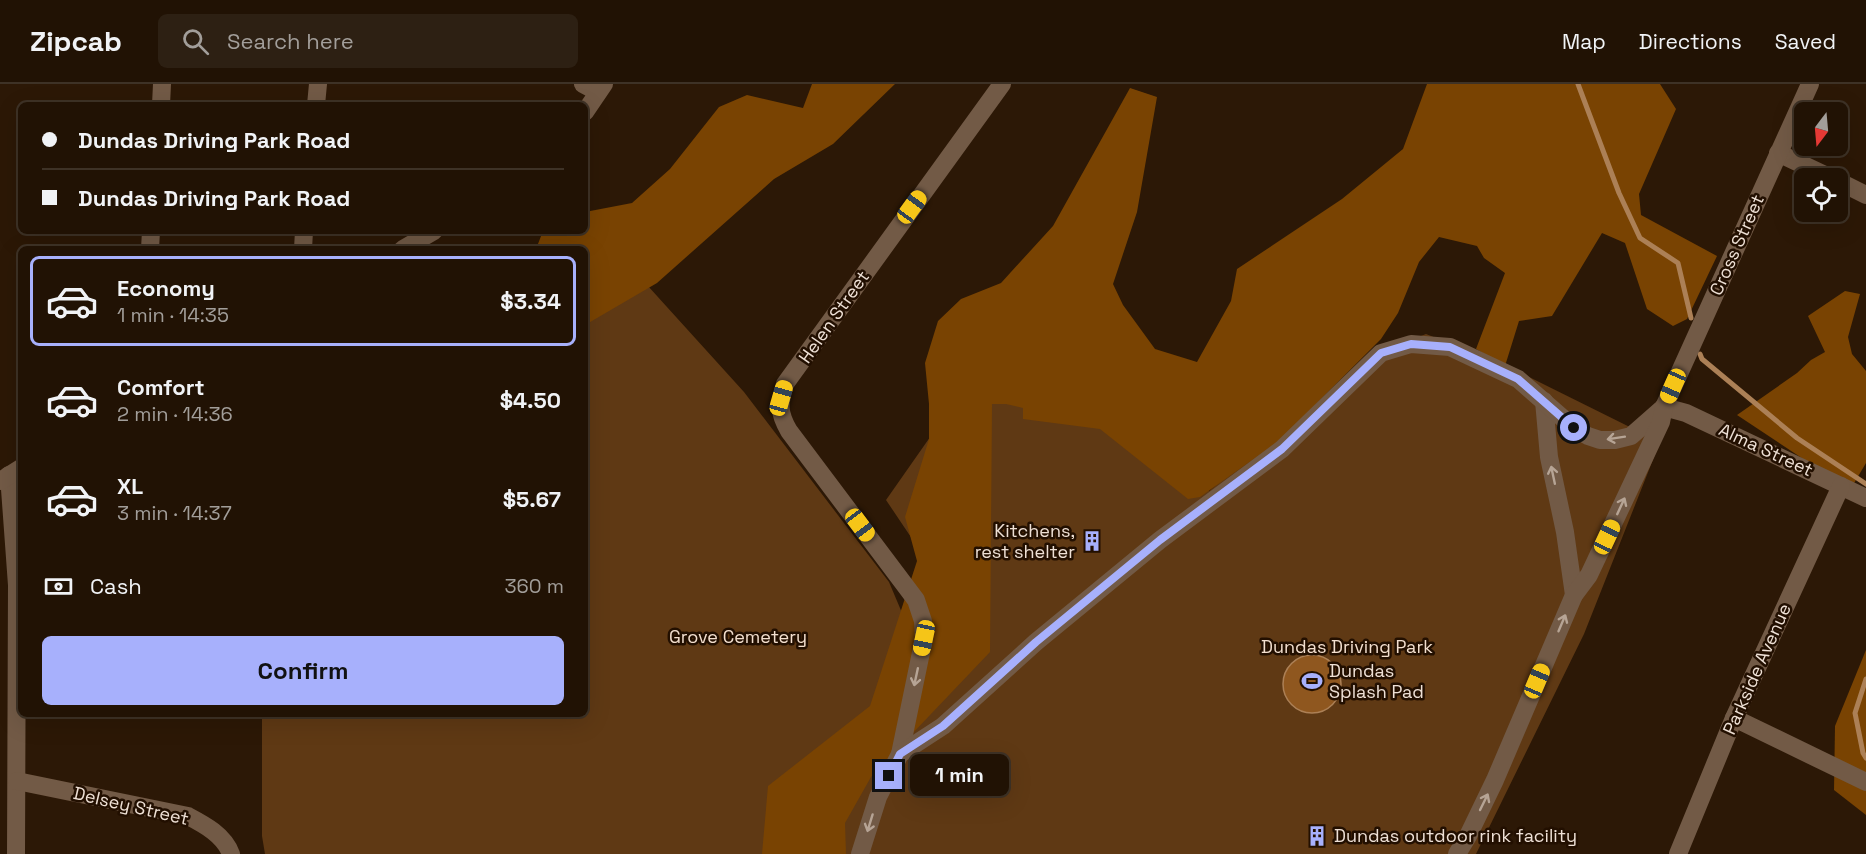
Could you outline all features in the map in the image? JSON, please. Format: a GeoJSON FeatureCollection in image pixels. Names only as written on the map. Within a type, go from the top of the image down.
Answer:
{"type":"FeatureCollection","features":[{"type":"Feature","properties":{"kind":"street"},"geometry":{"type":"LineString","coordinates":[[161,102],[162,84]]}},
{"type":"Feature","properties":{"kind":"street"},"geometry":{"type":"LineString","coordinates":[[316,102],[318,84]]}},
{"type":"Feature","properties":{"kind":"street","name":"Helen Street"},"geometry":{"type":"LineString","coordinates":[[900,754],[924,638],[923,621],[916,600],[789,431],[780,416],[781,398],[785,384],[1002,84]]}},
{"type":"Feature","properties":{"kind":"street","name":"Cross Street"},"geometry":{"type":"LineString","coordinates":[[1457,854],[1495,780],[1574,595],[1588,574],[1661,422],[1664,407],[1810,84]]}},
{"type":"Feature","properties":{"kind":"street"},"geometry":{"type":"LineString","coordinates":[[588,104],[595,87]]}},
{"type":"Feature","properties":{"kind":"street"},"geometry":{"type":"LineString","coordinates":[[1778,153],[1810,168]]}},
{"type":"Feature","properties":{"kind":"street"},"geometry":{"type":"LineString","coordinates":[[1848,187],[1866,195]]}},
{"type":"Feature","properties":{"kind":"street"},"geometry":{"type":"LineString","coordinates":[[408,246],[429,234]]}},
{"type":"Feature","properties":{"kind":"street"},"geometry":{"type":"LineString","coordinates":[[860,854],[878,797],[900,754],[943,726],[1036,642],[1160,540],[1282,449],[1381,353],[1411,344],[1450,347],[1518,379],[1574,428],[1600,440],[1616,440],[1631,436],[1664,407]]}},
{"type":"Feature","properties":{"kind":"street"},"geometry":{"type":"LineString","coordinates":[[1544,401],[1549,457],[1565,532],[1574,595]]}},
{"type":"Feature","properties":{"kind":"street","name":"Alma Street"},"geometry":{"type":"LineString","coordinates":[[1664,407],[1686,413],[1866,498]]}},
{"type":"Feature","properties":{"kind":"street"},"geometry":{"type":"LineString","coordinates":[[10,475],[18,574]]}},
{"type":"Feature","properties":{"kind":"street","name":"Parkside Avenue"},"geometry":{"type":"LineString","coordinates":[[1678,854],[1734,718],[1841,486]]}},
{"type":"Feature","properties":{"kind":"street"},"geometry":{"type":"LineString","coordinates":[[16,854],[18,651]]}},
{"type":"Feature","properties":{"kind":"street"},"geometry":{"type":"LineString","coordinates":[[1734,718],[1866,782]]}},
{"type":"Feature","properties":{"kind":"street","name":"Delsey Street"},"geometry":{"type":"LineString","coordinates":[[16,781],[188,816],[207,825],[228,844],[231,854]]}},
{"type":"Feature","properties":{"kind":"green space","name":"Dundas Driving Park"},"geometry":{"type":"Polygon","coordinates":[[[590,222],[744,392],[889,582],[916,646],[933,570],[886,500],[1033,290],[1209,491],[1382,351],[1426,334],[1509,367],[1660,442],[1584,634],[1476,854],[265,854],[262,836],[262,717],[588,717],[588,246],[585,246],[585,234],[588,234],[590,222]]]}},
{"type":"Feature","properties":{"kind":"shaded area"},"geometry":{"type":"Polygon","coordinates":[[[812,84],[895,84],[833,144],[774,179],[657,283],[588,323],[588,246],[537,246],[542,234],[588,234],[588,211],[632,203],[670,169],[719,107],[747,95],[803,108],[812,84]]]}},
{"type":"Feature","properties":{"kind":"shaded area"},"geometry":{"type":"Polygon","coordinates":[[[1427,84],[1660,84],[1676,109],[1639,194],[1641,215],[1717,256],[1687,319],[1673,326],[1647,309],[1625,243],[1602,233],[1552,316],[1519,321],[1505,366],[1476,349],[1505,273],[1484,258],[1477,246],[1439,237],[1419,262],[1398,313],[1381,339],[1279,441],[1200,497],[1188,499],[1100,429],[1023,419],[1023,408],[992,404],[990,652],[871,777],[845,823],[846,854],[762,854],[768,786],[870,706],[917,561],[905,517],[929,439],[929,404],[925,363],[938,321],[961,299],[1001,283],[1053,226],[1130,88],[1157,97],[1137,212],[1113,284],[1123,305],[1155,349],[1197,362],[1231,301],[1237,269],[1342,199],[1403,149],[1427,84]]]}},
{"type":"Feature","properties":{"kind":"shaded area"},"geometry":{"type":"Polygon","coordinates":[[[1845,291],[1860,294],[1848,337],[1852,354],[1866,371],[1866,463],[1850,490],[1737,415],[1825,352],[1808,316],[1845,291]]]}},
{"type":"Feature","properties":{"kind":"shaded area"},"geometry":{"type":"Polygon","coordinates":[[[1866,650],[1866,815],[1834,790],[1835,726],[1866,650]]]}},
{"type":"Feature","properties":{"kind":"shaded area","name":"Dundas Splash Pad"},"geometry":{"type":"Polygon","coordinates":[[[1306,655],[1318,655],[1333,663],[1341,678],[1341,690],[1333,705],[1318,713],[1306,713],[1291,705],[1283,690],[1283,678],[1291,663],[1306,655]]]}},
{"type":"Feature","properties":{"kind":"waterway"},"geometry":{"type":"LineString","coordinates":[[1578,84],[1619,193],[1640,238],[1678,263],[1691,318]]}},
{"type":"Feature","properties":{"kind":"waterway"},"geometry":{"type":"LineString","coordinates":[[1700,354],[1702,359],[1797,438],[1866,484]]}},
{"type":"Feature","properties":{"kind":"waterway"},"geometry":{"type":"LineString","coordinates":[[1866,679],[1855,713],[1866,758]]}},
{"type":"Feature","properties":{"kind":"place","name":"Kitchens, rest shelter"},"geometry":{"type":"Point","coordinates":[1092,541]}},
{"type":"Feature","properties":{"kind":"place","name":"Dundas Splash Pad"},"geometry":{"type":"Point","coordinates":[1312,681]}},
{"type":"Feature","properties":{"kind":"place","name":"Dundas outdoor rink facility"},"geometry":{"type":"Point","coordinates":[1317,836]}},
{"type":"Feature","properties":{"kind":"route"},"geometry":{"type":"LineString","coordinates":[[889,776],[900,754],[943,726],[1036,642],[1160,540],[1282,449],[1381,353],[1411,344],[1450,347],[1518,379],[1574,428]]}},
{"type":"Feature","properties":{"kind":"park label","name":"Grove Cemetery"},"geometry":{"type":"Point","coordinates":[738,637]}}]}
